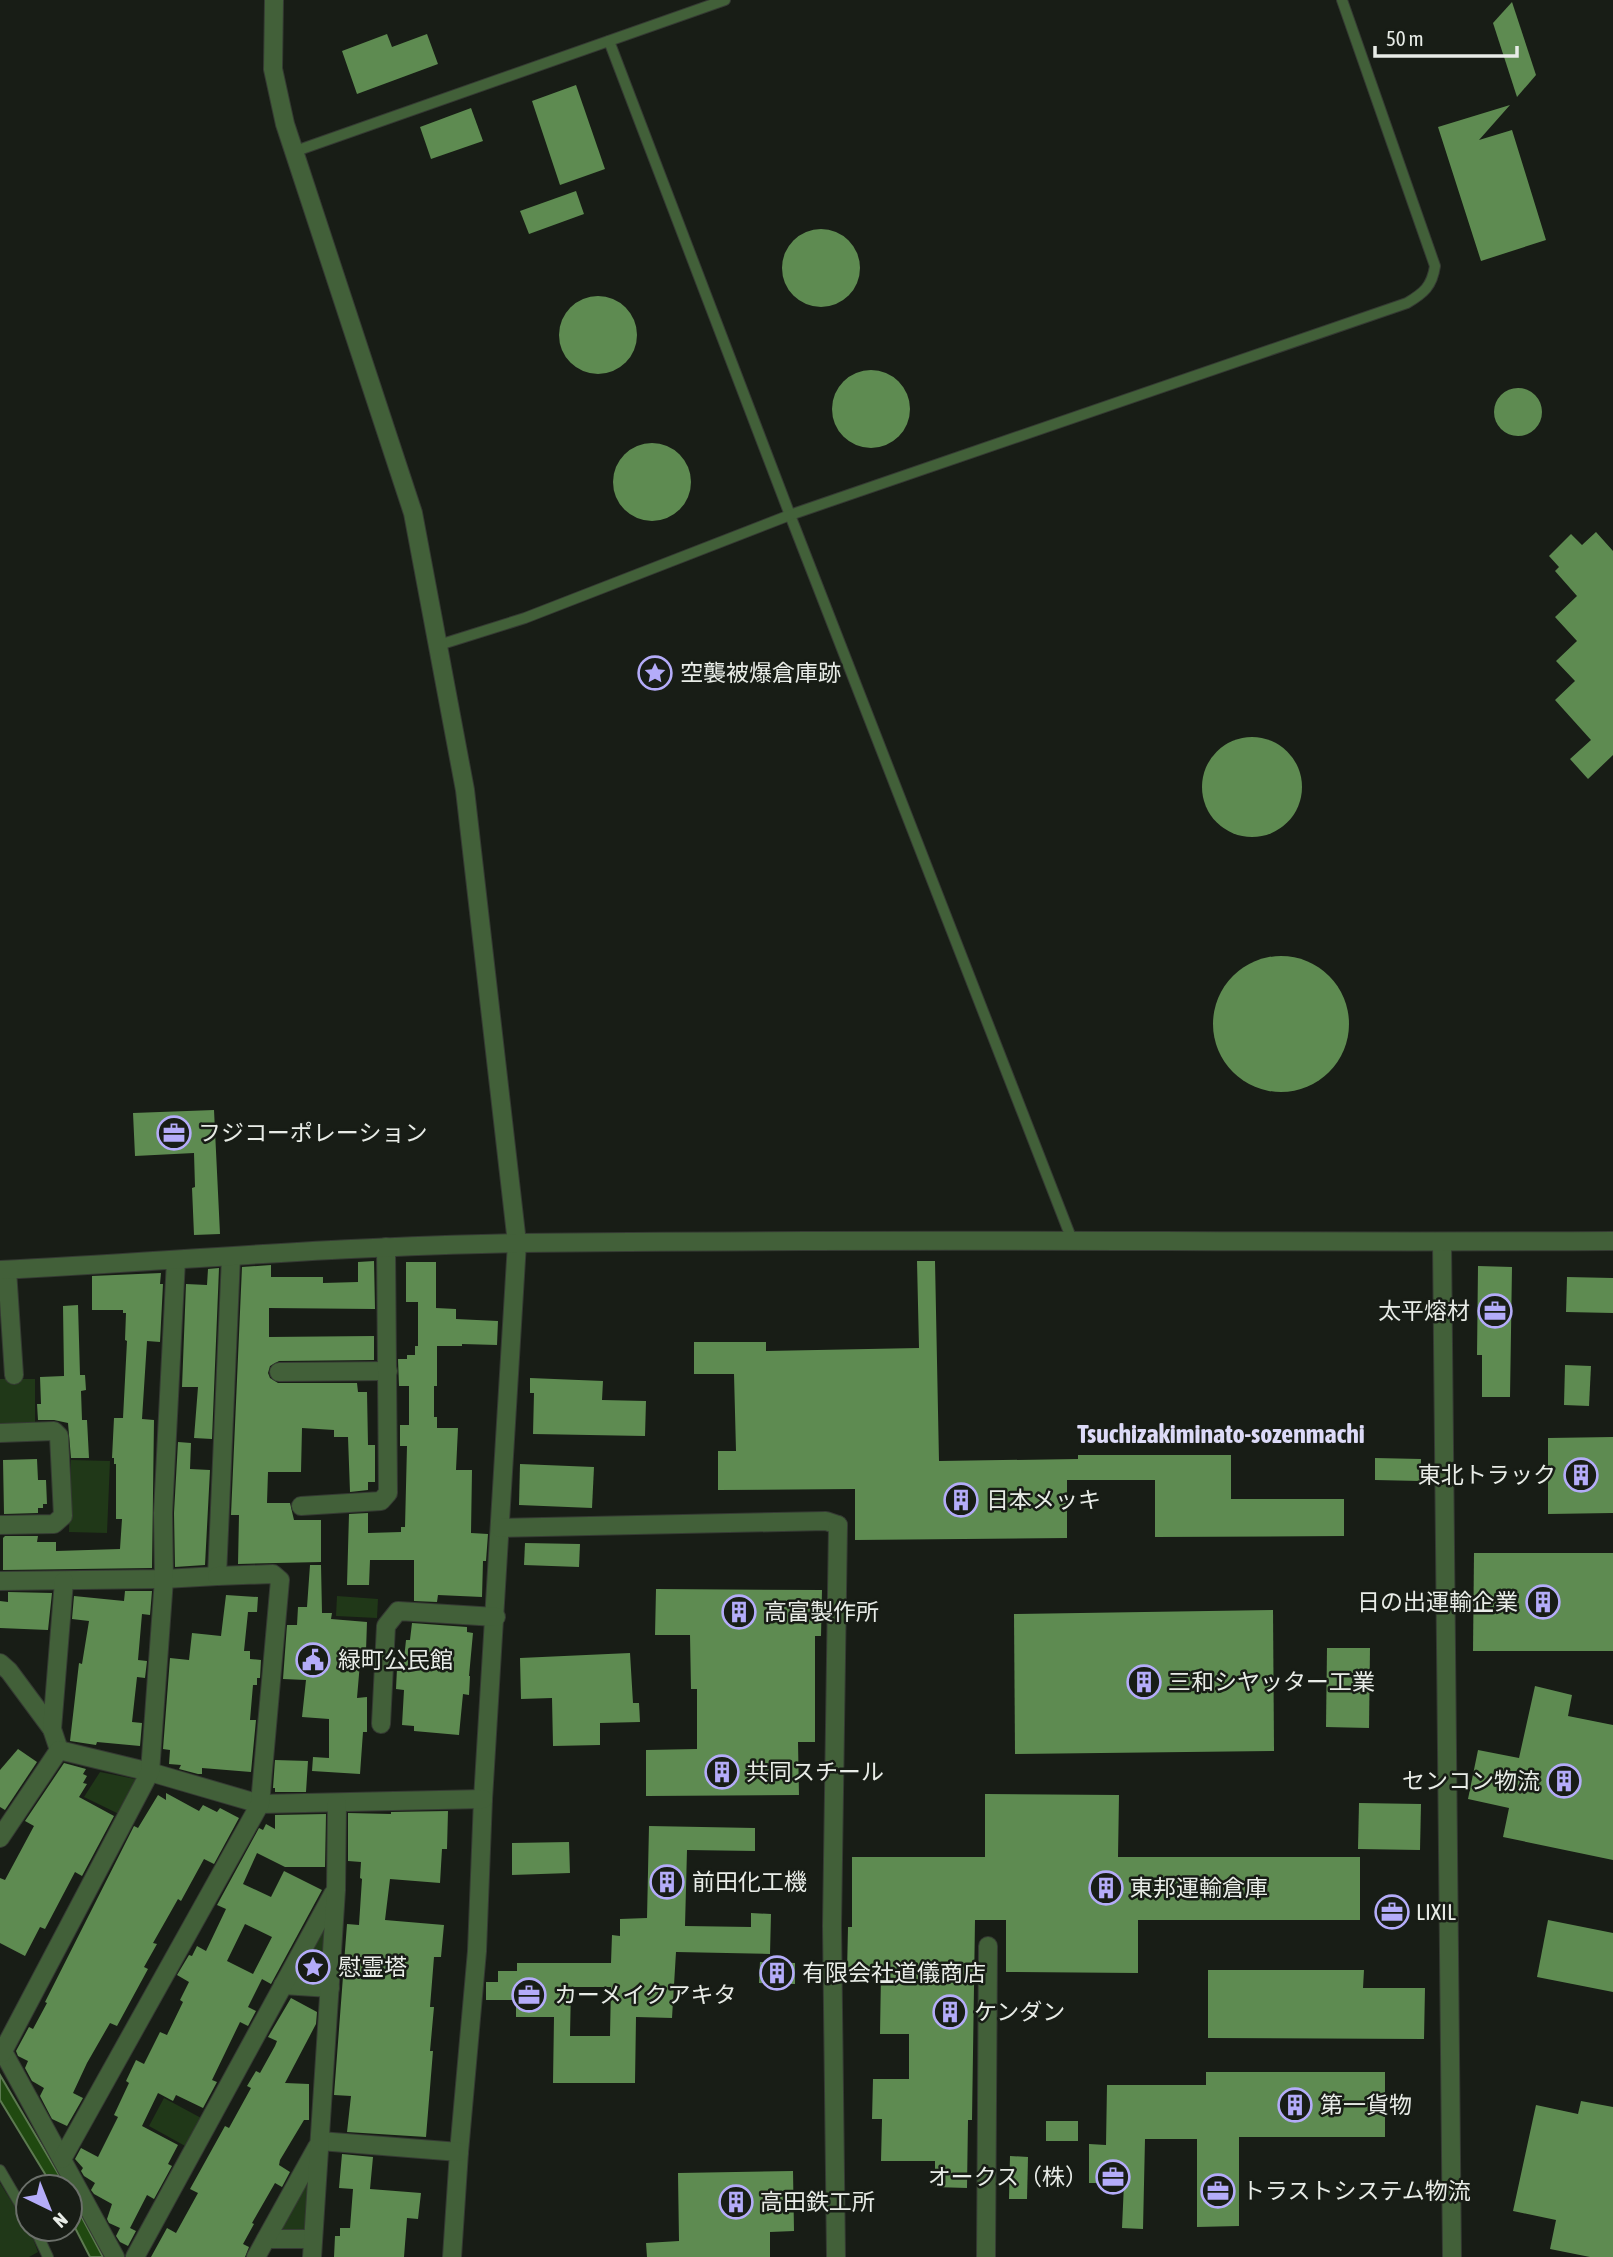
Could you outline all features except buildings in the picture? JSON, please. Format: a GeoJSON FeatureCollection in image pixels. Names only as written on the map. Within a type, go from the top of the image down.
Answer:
{"type":"FeatureCollection","features":[{"type":"Feature","properties":{"kind":"street"},"geometry":{"type":"LineString","coordinates":[[274,0],[273,69],[293,152],[413,513],[439,645],[465,790],[517,1243],[483,1799],[477,1951],[452,2257]]}},
{"type":"Feature","properties":{"kind":"street"},"geometry":{"type":"LineString","coordinates":[[14,1375],[4,1270],[386,1247],[517,1243],[1613,1241]]}},
{"type":"Feature","properties":{"kind":"street"},"geometry":{"type":"LineString","coordinates":[[1442,1242],[1452,2257]]}},
{"type":"Feature","properties":{"kind":"street"},"geometry":{"type":"LineString","coordinates":[[301,1506],[381,1501],[388,1493],[386,1247]]}},
{"type":"Feature","properties":{"kind":"street"},"geometry":{"type":"LineString","coordinates":[[217,1576],[231,1256]]}},
{"type":"Feature","properties":{"kind":"street"},"geometry":{"type":"LineString","coordinates":[[116,2257],[1,2050],[150,1772],[164,1579],[163,1513],[176,1259]]}},
{"type":"Feature","properties":{"kind":"street"},"geometry":{"type":"LineString","coordinates":[[279,1372],[388,1371]]}},
{"type":"Feature","properties":{"kind":"street"},"geometry":{"type":"LineString","coordinates":[[0,1433],[54,1431],[59,1436],[63,1516],[54,1524],[0,1525]]}},
{"type":"Feature","properties":{"kind":"street"},"geometry":{"type":"LineString","coordinates":[[500,1528],[827,1521],[838,1525],[832,1927],[836,2257]]}},
{"type":"Feature","properties":{"kind":"street"},"geometry":{"type":"LineString","coordinates":[[0,1581],[164,1579],[273,1574],[280,1580],[260,1804],[62,2159]]}},
{"type":"Feature","properties":{"kind":"street"},"geometry":{"type":"LineString","coordinates":[[52,1729],[64,1581]]}},
{"type":"Feature","properties":{"kind":"street"},"geometry":{"type":"LineString","coordinates":[[381,1724],[386,1626],[398,1611],[496,1617]]}},
{"type":"Feature","properties":{"kind":"street"},"geometry":{"type":"LineString","coordinates":[[0,1663],[9,1671],[52,1729],[59,1750]]}},
{"type":"Feature","properties":{"kind":"street"},"geometry":{"type":"LineString","coordinates":[[59,1750],[150,1772],[260,1804],[483,1799]]}},
{"type":"Feature","properties":{"kind":"street"},"geometry":{"type":"LineString","coordinates":[[0,1838],[59,1750]]}},
{"type":"Feature","properties":{"kind":"street"},"geometry":{"type":"LineString","coordinates":[[266,2239],[312,2248],[336,1889],[337,1803]]}},
{"type":"Feature","properties":{"kind":"street"},"geometry":{"type":"LineString","coordinates":[[135,2257],[336,1889]]}},
{"type":"Feature","properties":{"kind":"street"},"geometry":{"type":"LineString","coordinates":[[986,2257],[988,1946]]}},
{"type":"Feature","properties":{"kind":"street"},"geometry":{"type":"LineString","coordinates":[[284,1985],[330,1988]]}},
{"type":"Feature","properties":{"kind":"street"},"geometry":{"type":"LineString","coordinates":[[320,2141],[459,2152]]}},
{"type":"Feature","properties":{"kind":"street"},"geometry":{"type":"LineString","coordinates":[[256,2257],[320,2141]]}},
{"type":"Feature","properties":{"kind":"lane"},"geometry":{"type":"LineString","coordinates":[[293,152],[725,0]]}},
{"type":"Feature","properties":{"kind":"lane"},"geometry":{"type":"LineString","coordinates":[[439,645],[525,618],[790,515],[1406,303],[1423,294],[1432,282],[1436,266],[1342,0]]}},
{"type":"Feature","properties":{"kind":"lane"},"geometry":{"type":"LineString","coordinates":[[610,41],[790,515],[1072,1240]]}},
{"type":"Feature","properties":{"kind":"lane"},"geometry":{"type":"LineString","coordinates":[[0,2170],[14,2194]]}},
{"type":"Feature","properties":{"kind":"shaded area"},"geometry":{"type":"Polygon","coordinates":[[[0,1379],[35,1379],[35,1423],[0,1424],[0,1379]]]}},
{"type":"Feature","properties":{"kind":"shaded area"},"geometry":{"type":"Polygon","coordinates":[[[71,1460],[110,1461],[107,1533],[69,1532],[71,1460]]]}},
{"type":"Feature","properties":{"kind":"shaded area"},"geometry":{"type":"Polygon","coordinates":[[[337,1596],[378,1599],[377,1618],[336,1616],[337,1596]]]}},
{"type":"Feature","properties":{"kind":"shaded area"},"geometry":{"type":"Polygon","coordinates":[[[100,1772],[140,1780],[121,1815],[84,1797],[100,1772]]]}},
{"type":"Feature","properties":{"kind":"shaded area"},"geometry":{"type":"Polygon","coordinates":[[[322,1931],[325,1933],[323,1975],[320,1979],[298,1977],[297,1973],[322,1931]]]}},
{"type":"Feature","properties":{"kind":"shaded area"},"geometry":{"type":"Polygon","coordinates":[[[0,2075],[58,2173],[44,2173],[0,2100],[0,2075]]]}},
{"type":"Feature","properties":{"kind":"shaded area"},"geometry":{"type":"Polygon","coordinates":[[[164,2098],[203,2119],[187,2147],[149,2126],[164,2098]]]}},
{"type":"Feature","properties":{"kind":"shaded area"},"geometry":{"type":"Polygon","coordinates":[[[0,2183],[14,2206],[14,2243],[35,2243],[38,2252],[29,2257],[0,2257],[0,2183]]]}},
{"type":"Feature","properties":{"kind":"shaded area"},"geometry":{"type":"Polygon","coordinates":[[[308,2186],[306,2233],[278,2232],[302,2188],[308,2186]]]}},
{"type":"Feature","properties":{"kind":"shaded area"},"geometry":{"type":"Polygon","coordinates":[[[84,2221],[103,2257],[90,2257],[83,2243],[84,2221]]]}},
{"type":"Feature","properties":{"kind":"place","name":"空襲被爆倉庫跡"},"geometry":{"type":"Point","coordinates":[655,673]}},
{"type":"Feature","properties":{"kind":"place","name":"フジコーポレーション"},"geometry":{"type":"Point","coordinates":[174,1133]}},
{"type":"Feature","properties":{"kind":"place","name":"太平熔材"},"geometry":{"type":"Point","coordinates":[1495,1311]}},
{"type":"Feature","properties":{"kind":"place","name":"東北トラック"},"geometry":{"type":"Point","coordinates":[1581,1475]}},
{"type":"Feature","properties":{"kind":"place","name":"日本メッキ"},"geometry":{"type":"Point","coordinates":[961,1500]}},
{"type":"Feature","properties":{"kind":"place","name":"日の出運輸企業"},"geometry":{"type":"Point","coordinates":[1543,1602]}},
{"type":"Feature","properties":{"kind":"place","name":"高富製作所"},"geometry":{"type":"Point","coordinates":[739,1612]}},
{"type":"Feature","properties":{"kind":"place","name":"緑町公民館"},"geometry":{"type":"Point","coordinates":[313,1660]}},
{"type":"Feature","properties":{"kind":"place","name":"三和シヤッター工業"},"geometry":{"type":"Point","coordinates":[1144,1682]}},
{"type":"Feature","properties":{"kind":"place","name":"共同スチール"},"geometry":{"type":"Point","coordinates":[722,1772]}},
{"type":"Feature","properties":{"kind":"place","name":"センコン物流"},"geometry":{"type":"Point","coordinates":[1564,1781]}},
{"type":"Feature","properties":{"kind":"place","name":"前田化工機"},"geometry":{"type":"Point","coordinates":[667,1882]}},
{"type":"Feature","properties":{"kind":"place","name":"東邦運輸倉庫"},"geometry":{"type":"Point","coordinates":[1106,1888]}},
{"type":"Feature","properties":{"kind":"place","name":"LIXIL"},"geometry":{"type":"Point","coordinates":[1392,1912]}},
{"type":"Feature","properties":{"kind":"place","name":"慰霊塔"},"geometry":{"type":"Point","coordinates":[313,1967]}},
{"type":"Feature","properties":{"kind":"place","name":"有限会社道儀商店"},"geometry":{"type":"Point","coordinates":[777,1973]}},
{"type":"Feature","properties":{"kind":"place","name":"カーメイクアキタ"},"geometry":{"type":"Point","coordinates":[529,1995]}},
{"type":"Feature","properties":{"kind":"place","name":"ケンダン"},"geometry":{"type":"Point","coordinates":[950,2012]}},
{"type":"Feature","properties":{"kind":"place","name":"第一貨物"},"geometry":{"type":"Point","coordinates":[1295,2105]}},
{"type":"Feature","properties":{"kind":"place","name":"オークス（株）"},"geometry":{"type":"Point","coordinates":[1113,2177]}},
{"type":"Feature","properties":{"kind":"place","name":"トラストシステム物流"},"geometry":{"type":"Point","coordinates":[1218,2191]}},
{"type":"Feature","properties":{"kind":"place","name":"高田鉄工所"},"geometry":{"type":"Point","coordinates":[736,2202]}},
{"type":"Feature","properties":{"kind":"district","name":"Tsuchizakiminato-sozenmachi"},"geometry":{"type":"Point","coordinates":[1221,1434]}}]}
